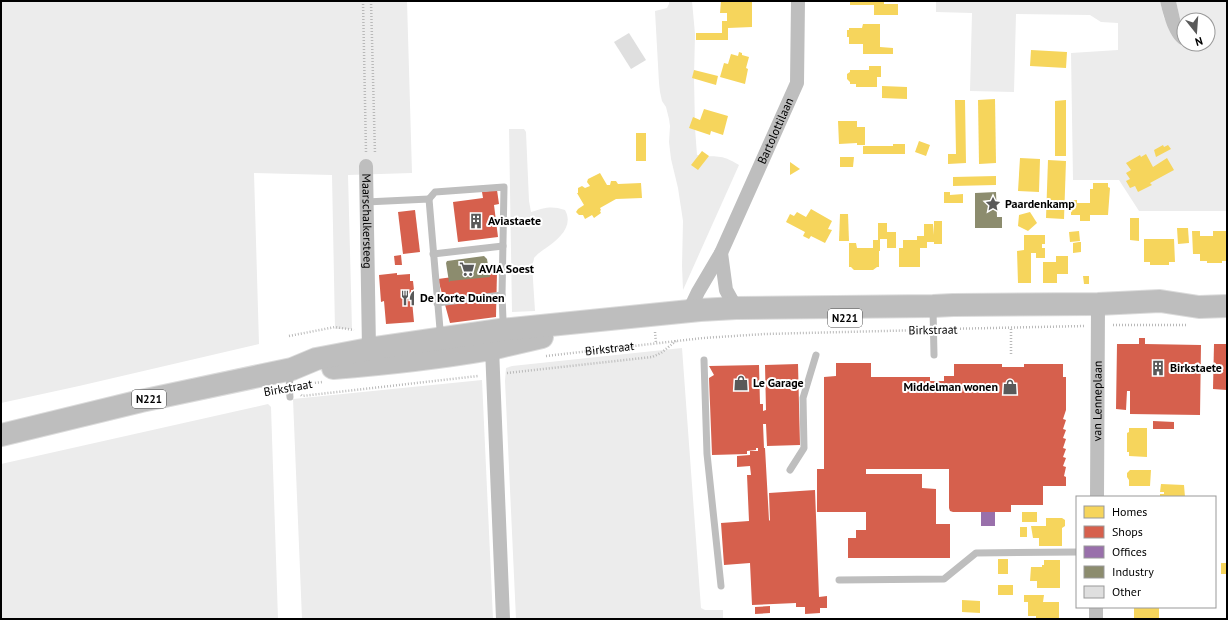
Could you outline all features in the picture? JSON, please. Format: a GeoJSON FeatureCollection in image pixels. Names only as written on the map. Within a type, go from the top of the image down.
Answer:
{"type":"FeatureCollection","features":[{"type":"Feature","properties":{"kind":"main road","name":"Birkstraat"},"geometry":{"type":"LineString","coordinates":[[293,374],[316,359],[364,341],[440,334],[498,333],[546,336],[701,322],[933,317],[953,305],[1098,316],[1160,301],[1194,316],[1227,306]]}},
{"type":"Feature","properties":{"kind":"main road","name":"Birkstraat"},"geometry":{"type":"LineString","coordinates":[[1,435],[141,401],[319,369],[407,361],[460,354],[498,333],[689,311],[736,308],[933,317]]}},
{"type":"Feature","properties":{"kind":"street","name":"Bartolottilaan"},"geometry":{"type":"LineString","coordinates":[[689,311],[698,292],[721,253],[797,83],[798,1]]}},
{"type":"Feature","properties":{"kind":"street","name":"Maarschalkersteeg"},"geometry":{"type":"LineString","coordinates":[[364,341],[366,160]]}},
{"type":"Feature","properties":{"kind":"street"},"geometry":{"type":"LineString","coordinates":[[721,253],[726,290],[736,308]]}},
{"type":"Feature","properties":{"kind":"street","name":"van Lenneplaan"},"geometry":{"type":"LineString","coordinates":[[1097,496],[1098,316]]}},
{"type":"Feature","properties":{"kind":"street"},"geometry":{"type":"LineString","coordinates":[[498,333],[504,619]]}},
{"type":"Feature","properties":{"kind":"street"},"geometry":{"type":"LineString","coordinates":[[407,361],[434,350],[440,334],[460,354]]}},
{"type":"Feature","properties":{"kind":"street"},"geometry":{"type":"LineString","coordinates":[[1096,608],[1096,619]]}},
{"type":"Feature","properties":{"kind":"lane"},"geometry":{"type":"LineString","coordinates":[[366,202],[428,199],[435,192],[504,187],[502,295],[498,333]]}},
{"type":"Feature","properties":{"kind":"lane"},"geometry":{"type":"LineString","coordinates":[[428,199],[440,334]]}},
{"type":"Feature","properties":{"kind":"lane"},"geometry":{"type":"LineString","coordinates":[[433,254],[503,246]]}},
{"type":"Feature","properties":{"kind":"lane"},"geometry":{"type":"LineString","coordinates":[[438,303],[502,295]]}},
{"type":"Feature","properties":{"kind":"lane"},"geometry":{"type":"LineString","coordinates":[[933,317],[934,355]]}},
{"type":"Feature","properties":{"kind":"lane"},"geometry":{"type":"LineString","coordinates":[[790,470],[804,448],[803,398],[816,355]]}},
{"type":"Feature","properties":{"kind":"lane"},"geometry":{"type":"LineString","coordinates":[[704,360],[707,454],[721,586]]}},
{"type":"Feature","properties":{"kind":"lane"},"geometry":{"type":"LineString","coordinates":[[290,397],[293,374]]}},
{"type":"Feature","properties":{"kind":"lane"},"geometry":{"type":"LineString","coordinates":[[839,580],[944,579],[976,553],[1076,552]]}},
{"type":"Feature","properties":{"kind":"path"},"geometry":{"type":"LineString","coordinates":[[363,1],[366,160]]}},
{"type":"Feature","properties":{"kind":"path","name":"Maarschalkersteeg"},"geometry":{"type":"LineString","coordinates":[[366,160],[375,158],[371,1]]}},
{"type":"Feature","properties":{"kind":"path","name":"Birkstraat"},"geometry":{"type":"LineString","coordinates":[[539,357],[702,338],[765,334],[933,317],[1012,328],[1098,316],[1194,316]]}},
{"type":"Feature","properties":{"kind":"path"},"geometry":{"type":"LineString","coordinates":[[289,336],[335,328],[351,329],[364,341]]}},
{"type":"Feature","properties":{"kind":"path"},"geometry":{"type":"LineString","coordinates":[[1011,354],[1012,328]]}},
{"type":"Feature","properties":{"kind":"path","name":"Birkstraat"},"geometry":{"type":"LineString","coordinates":[[293,374],[327,382]]}},
{"type":"Feature","properties":{"kind":"shaded area"},"geometry":{"type":"Polygon","coordinates":[[[1,1],[407,1],[412,173],[348,175],[352,329],[335,329],[332,175],[254,173],[259,344],[1,403],[1,1]]]}},
{"type":"Feature","properties":{"kind":"shaded area"},"geometry":{"type":"Polygon","coordinates":[[[669,1],[692,1],[695,34],[694,77],[697,155],[723,157],[739,165],[683,290],[683,221],[678,188],[671,159],[669,119],[660,92],[655,11],[667,8],[669,1]]]}},
{"type":"Feature","properties":{"kind":"shaded area"},"geometry":{"type":"Polygon","coordinates":[[[936,1],[1160,1],[1164,18],[1176,37],[1176,52],[1216,52],[1216,12],[1178,12],[1176,1],[1227,1],[1227,211],[1139,211],[1119,180],[1073,180],[1071,53],[1118,50],[1118,23],[1101,22],[1090,15],[1016,14],[1014,92],[970,91],[972,13],[936,12],[936,1]]]}},
{"type":"Feature","properties":{"kind":"shaded area"},"geometry":{"type":"Polygon","coordinates":[[[1160,1],[1176,1],[1178,12],[1176,12],[1176,41],[1167,26],[1160,1]]]}},
{"type":"Feature","properties":{"kind":"shaded area"},"geometry":{"type":"Polygon","coordinates":[[[509,129],[524,129],[526,132],[529,201],[531,212],[552,207],[565,210],[568,221],[564,232],[556,241],[534,258],[532,264],[535,311],[512,312],[509,129]]]}},
{"type":"Feature","properties":{"kind":"shaded area"},"geometry":{"type":"Polygon","coordinates":[[[682,348],[701,608],[705,610],[723,610],[723,619],[516,619],[505,381],[506,368],[512,366],[682,348]]]}},
{"type":"Feature","properties":{"kind":"shaded area"},"geometry":{"type":"Polygon","coordinates":[[[482,380],[493,619],[302,619],[293,399],[482,380]]]}},
{"type":"Feature","properties":{"kind":"shaded area"},"geometry":{"type":"Polygon","coordinates":[[[268,404],[271,407],[278,619],[1,619],[1,464],[268,404]]]}},
{"type":"Feature","properties":{"kind":"building: Homes"},"geometry":{"type":"Polygon","coordinates":[[[721,1],[752,1],[752,27],[728,28],[728,40],[696,40],[696,33],[722,33],[722,21],[727,21],[727,13],[720,13],[721,1]]]}},
{"type":"Feature","properties":{"kind":"building: Homes"},"geometry":{"type":"Polygon","coordinates":[[[850,1],[884,1],[884,4],[898,4],[898,15],[874,15],[874,5],[850,5],[850,1]]]}},
{"type":"Feature","properties":{"kind":"building: Homes"},"geometry":{"type":"Polygon","coordinates":[[[863,24],[880,24],[880,47],[893,48],[893,54],[863,54],[863,44],[849,44],[847,30],[849,30],[849,28],[862,28],[863,24]]]}},
{"type":"Feature","properties":{"kind":"building: Homes"},"geometry":{"type":"Polygon","coordinates":[[[1031,50],[1067,52],[1066,68],[1030,66],[1031,50]]]}},
{"type":"Feature","properties":{"kind":"building: Homes"},"geometry":{"type":"Polygon","coordinates":[[[739,52],[742,53],[742,55],[749,57],[746,68],[748,69],[745,84],[720,77],[724,63],[728,64],[731,54],[738,56],[739,52]]]}},
{"type":"Feature","properties":{"kind":"building: Homes"},"geometry":{"type":"Polygon","coordinates":[[[869,66],[881,66],[881,77],[877,77],[877,87],[856,87],[856,84],[850,84],[847,79],[847,74],[850,70],[869,70],[869,66]]]}},
{"type":"Feature","properties":{"kind":"building: Homes"},"geometry":{"type":"Polygon","coordinates":[[[694,70],[718,76],[716,85],[692,78],[694,70]]]}},
{"type":"Feature","properties":{"kind":"building: Homes"},"geometry":{"type":"Polygon","coordinates":[[[882,86],[907,87],[907,99],[882,98],[882,86]]]}},
{"type":"Feature","properties":{"kind":"building: Homes"},"geometry":{"type":"Polygon","coordinates":[[[995,99],[996,163],[979,164],[978,100],[995,99]]]}},
{"type":"Feature","properties":{"kind":"building: Homes"},"geometry":{"type":"Polygon","coordinates":[[[955,100],[965,100],[966,163],[948,164],[948,154],[956,154],[955,100]]]}},
{"type":"Feature","properties":{"kind":"building: Homes"},"geometry":{"type":"Polygon","coordinates":[[[1066,100],[1066,156],[1055,156],[1055,101],[1066,100]]]}},
{"type":"Feature","properties":{"kind":"building: Homes"},"geometry":{"type":"Polygon","coordinates":[[[704,109],[728,116],[723,135],[711,131],[710,135],[689,128],[693,117],[700,120],[704,109]]]}},
{"type":"Feature","properties":{"kind":"building: Homes"},"geometry":{"type":"Polygon","coordinates":[[[838,121],[857,121],[857,127],[865,127],[865,145],[857,145],[857,143],[839,144],[838,121]]]}},
{"type":"Feature","properties":{"kind":"building: Homes"},"geometry":{"type":"Polygon","coordinates":[[[636,133],[646,133],[646,161],[636,161],[636,133]]]}},
{"type":"Feature","properties":{"kind":"building: Homes"},"geometry":{"type":"Polygon","coordinates":[[[919,141],[930,145],[926,156],[915,152],[919,141]]]}},
{"type":"Feature","properties":{"kind":"building: Homes"},"geometry":{"type":"Polygon","coordinates":[[[893,144],[905,144],[905,154],[863,154],[863,146],[893,146],[893,144]]]}},
{"type":"Feature","properties":{"kind":"building: Homes"},"geometry":{"type":"Polygon","coordinates":[[[1163,145],[1164,147],[1168,145],[1171,149],[1156,157],[1154,150],[1163,145]]]}},
{"type":"Feature","properties":{"kind":"building: Homes"},"geometry":{"type":"Polygon","coordinates":[[[702,151],[709,156],[698,170],[691,165],[702,151]]]}},
{"type":"Feature","properties":{"kind":"building: Homes"},"geometry":{"type":"Polygon","coordinates":[[[1146,154],[1153,167],[1167,158],[1174,170],[1150,183],[1152,185],[1138,192],[1135,186],[1130,188],[1126,181],[1130,179],[1126,173],[1131,170],[1126,163],[1140,155],[1141,157],[1146,154]]]}},
{"type":"Feature","properties":{"kind":"building: Homes"},"geometry":{"type":"Polygon","coordinates":[[[840,157],[854,157],[853,167],[840,167],[840,157]]]}},
{"type":"Feature","properties":{"kind":"building: Homes"},"geometry":{"type":"Polygon","coordinates":[[[1020,158],[1040,159],[1039,192],[1018,191],[1020,158]]]}},
{"type":"Feature","properties":{"kind":"building: Homes"},"geometry":{"type":"Polygon","coordinates":[[[1048,160],[1066,161],[1064,219],[1046,218],[1048,160]]]}},
{"type":"Feature","properties":{"kind":"building: Homes"},"geometry":{"type":"Polygon","coordinates":[[[790,162],[800,169],[790,175],[790,162]]]}},
{"type":"Feature","properties":{"kind":"building: Homes"},"geometry":{"type":"Polygon","coordinates":[[[600,173],[607,185],[610,185],[611,181],[616,181],[618,184],[641,183],[642,198],[616,199],[600,208],[601,213],[594,218],[592,215],[585,219],[583,215],[579,215],[576,212],[584,205],[577,193],[578,188],[582,186],[585,188],[590,186],[587,182],[588,179],[600,173]]]}},
{"type":"Feature","properties":{"kind":"building: Homes"},"geometry":{"type":"Polygon","coordinates":[[[996,176],[996,185],[953,186],[953,177],[996,176]]]}},
{"type":"Feature","properties":{"kind":"building: Homes"},"geometry":{"type":"Polygon","coordinates":[[[1093,183],[1108,183],[1108,187],[1110,188],[1108,215],[1090,215],[1090,221],[1080,221],[1080,215],[1071,215],[1071,200],[1077,200],[1077,203],[1090,203],[1090,189],[1093,189],[1093,183]]]}},
{"type":"Feature","properties":{"kind":"building: Homes"},"geometry":{"type":"Polygon","coordinates":[[[944,192],[950,192],[950,195],[963,194],[963,203],[944,203],[944,192]]]}},
{"type":"Feature","properties":{"kind":"building: Homes"},"geometry":{"type":"Polygon","coordinates":[[[811,209],[832,221],[828,229],[832,230],[825,243],[811,236],[809,239],[803,236],[805,232],[786,222],[790,214],[794,216],[797,212],[806,217],[811,209]]]}},
{"type":"Feature","properties":{"kind":"building: Homes"},"geometry":{"type":"Polygon","coordinates":[[[1030,212],[1037,223],[1028,231],[1018,226],[1019,215],[1030,212]]]}},
{"type":"Feature","properties":{"kind":"building: Homes"},"geometry":{"type":"Polygon","coordinates":[[[840,214],[848,214],[849,241],[839,241],[840,214]]]}},
{"type":"Feature","properties":{"kind":"building: Homes"},"geometry":{"type":"Polygon","coordinates":[[[1130,218],[1139,218],[1139,241],[1130,240],[1130,218]]]}},
{"type":"Feature","properties":{"kind":"building: Homes"},"geometry":{"type":"Polygon","coordinates":[[[934,221],[942,221],[942,244],[927,242],[927,248],[920,248],[920,267],[899,267],[899,248],[903,248],[903,240],[917,240],[917,236],[924,236],[924,224],[933,224],[934,235],[934,221]]]}},
{"type":"Feature","properties":{"kind":"building: Homes"},"geometry":{"type":"Polygon","coordinates":[[[878,223],[887,223],[887,232],[896,232],[896,248],[887,248],[887,239],[880,239],[879,267],[873,270],[854,270],[849,267],[849,243],[856,243],[857,248],[873,248],[873,240],[878,240],[878,223]]]}},
{"type":"Feature","properties":{"kind":"building: Homes"},"geometry":{"type":"Polygon","coordinates":[[[1177,228],[1188,228],[1189,243],[1178,244],[1177,228]]]}},
{"type":"Feature","properties":{"kind":"building: Homes"},"geometry":{"type":"Polygon","coordinates":[[[1079,231],[1080,241],[1070,242],[1069,232],[1079,231]]]}},
{"type":"Feature","properties":{"kind":"building: Homes"},"geometry":{"type":"Polygon","coordinates":[[[1192,231],[1200,231],[1200,236],[1213,236],[1213,231],[1227,231],[1227,261],[1222,261],[1222,263],[1207,263],[1207,261],[1200,261],[1200,254],[1193,254],[1192,231]]]}},
{"type":"Feature","properties":{"kind":"building: Homes"},"geometry":{"type":"Polygon","coordinates":[[[1024,235],[1045,235],[1045,244],[1042,244],[1042,248],[1045,248],[1045,258],[1036,258],[1036,253],[1031,253],[1031,283],[1018,283],[1017,251],[1024,250],[1024,235]]]}},
{"type":"Feature","properties":{"kind":"building: Homes"},"geometry":{"type":"Polygon","coordinates":[[[1144,239],[1174,239],[1175,262],[1169,262],[1169,265],[1150,265],[1150,262],[1144,262],[1144,239]]]}},
{"type":"Feature","properties":{"kind":"building: Homes"},"geometry":{"type":"Polygon","coordinates":[[[1081,242],[1081,252],[1073,253],[1073,243],[1081,242]]]}},
{"type":"Feature","properties":{"kind":"building: Homes"},"geometry":{"type":"Polygon","coordinates":[[[1056,256],[1068,256],[1068,274],[1057,274],[1057,283],[1043,283],[1043,262],[1056,262],[1056,256]]]}},
{"type":"Feature","properties":{"kind":"building: Homes"},"geometry":{"type":"Polygon","coordinates":[[[1083,276],[1089,276],[1089,284],[1084,284],[1083,276]]]}},
{"type":"Feature","properties":{"kind":"building: Homes"},"geometry":{"type":"Polygon","coordinates":[[[1129,428],[1147,428],[1147,457],[1129,456],[1129,452],[1127,452],[1127,433],[1129,432],[1129,428]]]}},
{"type":"Feature","properties":{"kind":"building: Homes"},"geometry":{"type":"Polygon","coordinates":[[[1130,470],[1151,470],[1150,486],[1129,486],[1127,473],[1130,470]]]}},
{"type":"Feature","properties":{"kind":"building: Homes"},"geometry":{"type":"Polygon","coordinates":[[[1161,484],[1184,485],[1185,496],[1160,496],[1160,494],[1164,494],[1164,492],[1160,492],[1161,484]]]}},
{"type":"Feature","properties":{"kind":"building: Homes"},"geometry":{"type":"Polygon","coordinates":[[[1022,512],[1037,512],[1037,522],[1022,522],[1022,512]]]}},
{"type":"Feature","properties":{"kind":"building: Homes"},"geometry":{"type":"Polygon","coordinates":[[[1046,518],[1062,518],[1065,520],[1065,526],[1062,528],[1062,546],[1039,546],[1039,538],[1033,538],[1031,526],[1046,526],[1046,518]]]}},
{"type":"Feature","properties":{"kind":"building: Homes"},"geometry":{"type":"Polygon","coordinates":[[[1020,527],[1027,527],[1027,537],[1020,537],[1020,527]]]}},
{"type":"Feature","properties":{"kind":"building: Homes"},"geometry":{"type":"Polygon","coordinates":[[[998,559],[1008,559],[1008,574],[998,574],[998,559]]]}},
{"type":"Feature","properties":{"kind":"building: Homes"},"geometry":{"type":"Polygon","coordinates":[[[1044,560],[1060,560],[1060,588],[1037,588],[1037,581],[1030,581],[1031,567],[1042,567],[1042,565],[1044,565],[1044,560]]]}},
{"type":"Feature","properties":{"kind":"building: Homes"},"geometry":{"type":"Polygon","coordinates":[[[1221,563],[1227,563],[1227,574],[1221,574],[1221,563]]]}},
{"type":"Feature","properties":{"kind":"building: Homes"},"geometry":{"type":"Polygon","coordinates":[[[998,585],[1013,585],[1013,595],[998,595],[998,585]]]}},
{"type":"Feature","properties":{"kind":"building: Homes"},"geometry":{"type":"Polygon","coordinates":[[[1024,595],[1044,595],[1043,602],[1059,602],[1059,619],[1036,619],[1036,616],[1028,616],[1028,602],[1024,602],[1024,595]]]}},
{"type":"Feature","properties":{"kind":"building: Homes"},"geometry":{"type":"Polygon","coordinates":[[[962,600],[980,601],[980,613],[962,612],[962,600]]]}},
{"type":"Feature","properties":{"kind":"building: Homes"},"geometry":{"type":"Polygon","coordinates":[[[1134,608],[1159,608],[1159,619],[1134,619],[1134,608]]]}},
{"type":"Feature","properties":{"kind":"building: Shops","name":"Aviastaete"},"geometry":{"type":"Polygon","coordinates":[[[497,190],[499,204],[494,205],[498,237],[458,242],[453,202],[483,198],[482,192],[497,190]]]}},
{"type":"Feature","properties":{"kind":"building: Shops"},"geometry":{"type":"Polygon","coordinates":[[[415,210],[420,252],[403,254],[398,212],[415,210]]]}},
{"type":"Feature","properties":{"kind":"building: Shops"},"geometry":{"type":"Polygon","coordinates":[[[401,255],[402,265],[395,265],[394,256],[401,255]]]}},
{"type":"Feature","properties":{"kind":"building: Shops"},"geometry":{"type":"Polygon","coordinates":[[[497,271],[496,317],[450,323],[438,279],[497,271]]]}},
{"type":"Feature","properties":{"kind":"building: Shops"},"geometry":{"type":"Polygon","coordinates":[[[397,273],[397,275],[410,274],[410,281],[413,281],[414,290],[411,290],[414,322],[386,324],[384,301],[381,302],[379,275],[397,273]]]}},
{"type":"Feature","properties":{"kind":"building: Shops","name":"Birkstaete"},"geometry":{"type":"Polygon","coordinates":[[[1139,338],[1145,338],[1145,344],[1201,345],[1200,415],[1130,414],[1130,391],[1127,391],[1126,410],[1116,409],[1117,344],[1139,344],[1139,338]]]}},
{"type":"Feature","properties":{"kind":"building: Shops"},"geometry":{"type":"Polygon","coordinates":[[[1214,344],[1227,344],[1227,390],[1213,389],[1214,344]]]}},
{"type":"Feature","properties":{"kind":"building: Shops"},"geometry":{"type":"Polygon","coordinates":[[[836,363],[871,363],[871,377],[930,377],[930,381],[944,381],[944,376],[954,376],[954,364],[1002,364],[1002,367],[1024,367],[1024,364],[1063,364],[1063,377],[1066,377],[1066,410],[1063,419],[1066,420],[1063,429],[1066,430],[1063,438],[1066,439],[1063,448],[1066,449],[1063,457],[1066,458],[1063,466],[1066,467],[1064,476],[1066,477],[1066,486],[1043,486],[1043,505],[1011,505],[1011,512],[953,512],[950,511],[949,508],[949,469],[866,469],[866,474],[922,474],[922,488],[936,489],[936,524],[950,524],[950,558],[848,558],[848,538],[856,538],[856,530],[866,530],[866,512],[817,512],[817,469],[824,469],[824,377],[836,376],[836,363]]]}},
{"type":"Feature","properties":{"kind":"building: Shops"},"geometry":{"type":"Polygon","coordinates":[[[798,364],[800,445],[767,446],[766,424],[763,424],[764,448],[756,448],[756,450],[747,451],[747,454],[712,455],[709,378],[714,375],[709,366],[759,365],[760,404],[763,404],[763,411],[766,410],[765,365],[798,364]]]}},
{"type":"Feature","properties":{"kind":"building: Shops"},"geometry":{"type":"Polygon","coordinates":[[[1153,421],[1174,422],[1174,429],[1153,429],[1153,421]]]}},
{"type":"Feature","properties":{"kind":"building: Shops"},"geometry":{"type":"Polygon","coordinates":[[[758,448],[765,448],[770,521],[769,493],[815,490],[819,597],[827,596],[827,608],[820,608],[820,613],[805,614],[805,607],[796,607],[796,603],[752,605],[750,563],[724,565],[721,523],[749,521],[747,475],[751,475],[750,466],[737,467],[737,456],[750,455],[750,451],[758,451],[758,448]]]}},
{"type":"Feature","properties":{"kind":"building: Shops"},"geometry":{"type":"Polygon","coordinates":[[[770,606],[770,613],[755,614],[755,607],[770,606]]]}},
{"type":"Feature","properties":{"kind":"building: Offices"},"geometry":{"type":"Polygon","coordinates":[[[981,512],[995,512],[995,526],[981,526],[981,512]]]}},
{"type":"Feature","properties":{"kind":"building: Industry"},"geometry":{"type":"Polygon","coordinates":[[[996,192],[997,217],[1002,217],[1002,228],[975,228],[975,193],[996,192]]]}},
{"type":"Feature","properties":{"kind":"building: Industry"},"geometry":{"type":"Polygon","coordinates":[[[484,256],[487,259],[490,277],[449,282],[447,261],[484,256]]]}},
{"type":"Feature","properties":{"kind":"building: Other"},"geometry":{"type":"Polygon","coordinates":[[[629,33],[646,60],[631,69],[614,42],[629,33]]]}},
{"type":"Feature","properties":{"kind":"place","name":"Paardenkamp"},"geometry":{"type":"Point","coordinates":[993,204]}},
{"type":"Feature","properties":{"kind":"place","name":"Aviastaete"},"geometry":{"type":"Point","coordinates":[476,221]}},
{"type":"Feature","properties":{"kind":"place","name":"AVIA Soest"},"geometry":{"type":"Point","coordinates":[467,269]}},
{"type":"Feature","properties":{"kind":"place","name":"De Korte Duinen"},"geometry":{"type":"Point","coordinates":[408,298]}},
{"type":"Feature","properties":{"kind":"place","name":"Birkstaete"},"geometry":{"type":"Point","coordinates":[1158,368]}},
{"type":"Feature","properties":{"kind":"place","name":"Le Garage"},"geometry":{"type":"Point","coordinates":[741,383]}},
{"type":"Feature","properties":{"kind":"place","name":"Middelman wonen"},"geometry":{"type":"Point","coordinates":[1010,387]}}]}
